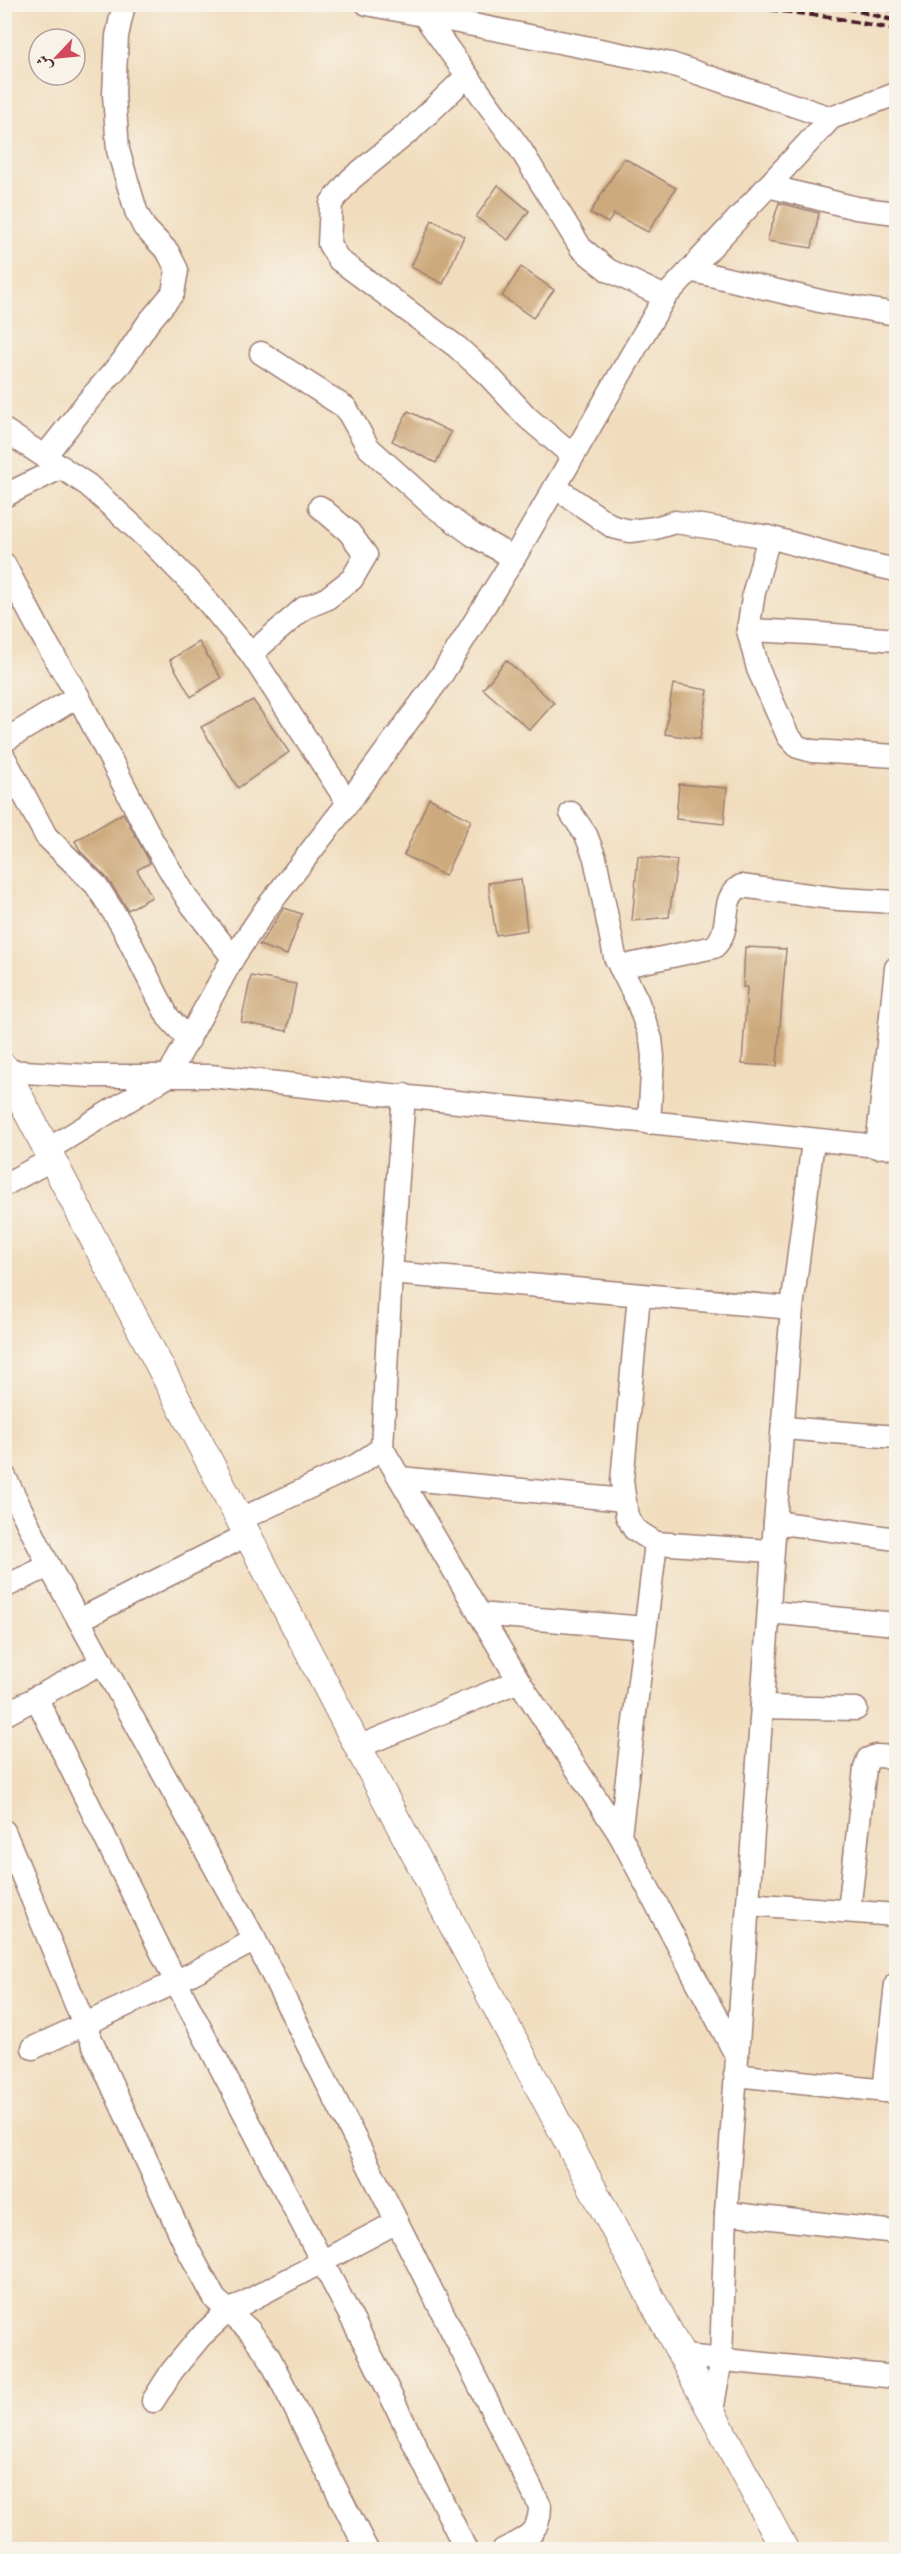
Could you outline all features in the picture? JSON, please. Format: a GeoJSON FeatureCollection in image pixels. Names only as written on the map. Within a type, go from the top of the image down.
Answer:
{"type":"FeatureCollection","features":[{"type":"Feature","properties":{"kind":"main road"},"geometry":{"type":"LineString","coordinates":[[6,1069],[358,1747],[684,2356],[785,2550]]}},
{"type":"Feature","properties":{"kind":"street"},"geometry":{"type":"LineString","coordinates":[[4,496],[54,462],[88,401],[122,362],[148,323],[173,292],[177,270],[168,252],[144,226],[136,211],[118,150],[114,94],[117,36],[124,4]]}},
{"type":"Feature","properties":{"kind":"street"},"geometry":{"type":"LineString","coordinates":[[367,4],[671,64],[831,118]]}},
{"type":"Feature","properties":{"kind":"street"},"geometry":{"type":"LineString","coordinates":[[425,17],[521,150],[581,248],[608,270],[665,297]]}},
{"type":"Feature","properties":{"kind":"street"},"geometry":{"type":"LineString","coordinates":[[467,76],[411,130],[379,158],[351,178],[331,203],[329,244],[339,260],[457,347],[488,375],[528,418],[573,456]]}},
{"type":"Feature","properties":{"kind":"street"},"geometry":{"type":"LineString","coordinates":[[4,1185],[168,1076],[233,958],[265,910],[348,803],[441,676],[514,558],[665,297],[831,118],[897,94]]}},
{"type":"Feature","properties":{"kind":"street"},"geometry":{"type":"LineString","coordinates":[[768,186],[856,208],[897,213]]}},
{"type":"Feature","properties":{"kind":"street"},"geometry":{"type":"LineString","coordinates":[[690,270],[824,302],[897,314]]}},
{"type":"Feature","properties":{"kind":"street"},"geometry":{"type":"LineString","coordinates":[[261,353],[345,408],[368,447],[432,505],[473,535],[514,558]]}},
{"type":"Feature","properties":{"kind":"street"},"geometry":{"type":"LineString","coordinates":[[4,430],[88,485],[153,544],[196,589],[251,654],[348,803]]}},
{"type":"Feature","properties":{"kind":"street"},"geometry":{"type":"LineString","coordinates":[[555,487],[613,527],[630,531],[655,528],[675,522],[769,537],[897,570]]}},
{"type":"Feature","properties":{"kind":"street"},"geometry":{"type":"LineString","coordinates":[[251,654],[304,608],[326,599],[352,579],[366,555],[349,532],[320,507]]}},
{"type":"Feature","properties":{"kind":"street"},"geometry":{"type":"LineString","coordinates":[[769,537],[754,592],[748,630],[758,669],[788,736],[798,747],[812,751],[897,756]]}},
{"type":"Feature","properties":{"kind":"street"},"geometry":{"type":"LineString","coordinates":[[4,564],[78,696],[153,842],[188,900],[233,958]]}},
{"type":"Feature","properties":{"kind":"street"},"geometry":{"type":"LineString","coordinates":[[748,630],[897,640]]}},
{"type":"Feature","properties":{"kind":"street"},"geometry":{"type":"LineString","coordinates":[[4,741],[78,696]]}},
{"type":"Feature","properties":{"kind":"street"},"geometry":{"type":"LineString","coordinates":[[4,757],[46,836],[96,885],[121,924],[168,1017],[189,1040]]}},
{"type":"Feature","properties":{"kind":"street"},"geometry":{"type":"LineString","coordinates":[[571,813],[586,835],[595,858],[615,957],[637,1000],[651,1039],[649,1123]]}},
{"type":"Feature","properties":{"kind":"street"},"geometry":{"type":"LineString","coordinates":[[620,967],[714,946],[722,939],[729,897],[741,886],[839,899],[897,902]]}},
{"type":"Feature","properties":{"kind":"street"},"geometry":{"type":"LineString","coordinates":[[6,1069],[210,1076],[887,1148],[897,968]]}},
{"type":"Feature","properties":{"kind":"street"},"geometry":{"type":"LineString","coordinates":[[404,1095],[391,1273],[382,1448],[519,1680],[620,1835],[735,2065]]}},
{"type":"Feature","properties":{"kind":"street"},"geometry":{"type":"LineString","coordinates":[[712,2411],[721,2359],[726,2213],[735,2065],[772,1551],[784,1428],[792,1308],[813,1141]]}},
{"type":"Feature","properties":{"kind":"street"},"geometry":{"type":"LineString","coordinates":[[391,1273],[792,1308]]}},
{"type":"Feature","properties":{"kind":"street"},"geometry":{"type":"LineString","coordinates":[[639,1295],[622,1480],[627,1516],[634,1529],[656,1543],[772,1551]]}},
{"type":"Feature","properties":{"kind":"street"},"geometry":{"type":"LineString","coordinates":[[784,1428],[897,1437]]}},
{"type":"Feature","properties":{"kind":"street"},"geometry":{"type":"LineString","coordinates":[[79,1620],[357,1465],[382,1448]]}},
{"type":"Feature","properties":{"kind":"street"},"geometry":{"type":"LineString","coordinates":[[4,1475],[49,1566],[255,1940],[540,2506],[540,2520],[533,2532],[503,2550]]}},
{"type":"Feature","properties":{"kind":"street"},"geometry":{"type":"LineString","coordinates":[[400,1478],[624,1500]]}},
{"type":"Feature","properties":{"kind":"street"},"geometry":{"type":"LineString","coordinates":[[775,1522],[897,1539]]}},
{"type":"Feature","properties":{"kind":"street"},"geometry":{"type":"LineString","coordinates":[[620,1835],[656,1543]]}},
{"type":"Feature","properties":{"kind":"street"},"geometry":{"type":"LineString","coordinates":[[4,1587],[49,1566]]}},
{"type":"Feature","properties":{"kind":"street"},"geometry":{"type":"LineString","coordinates":[[769,1612],[897,1623]]}},
{"type":"Feature","properties":{"kind":"street"},"geometry":{"type":"LineString","coordinates":[[479,1614],[645,1628]]}},
{"type":"Feature","properties":{"kind":"street"},"geometry":{"type":"LineString","coordinates":[[4,1715],[103,1662]]}},
{"type":"Feature","properties":{"kind":"street"},"geometry":{"type":"LineString","coordinates":[[358,1747],[519,1680]]}},
{"type":"Feature","properties":{"kind":"street"},"geometry":{"type":"LineString","coordinates":[[36,1697],[176,1982],[323,2261],[466,2550]]}},
{"type":"Feature","properties":{"kind":"street"},"geometry":{"type":"LineString","coordinates":[[762,1707],[856,1709]]}},
{"type":"Feature","properties":{"kind":"street"},"geometry":{"type":"LineString","coordinates":[[849,1911],[865,1768],[868,1759],[876,1756],[897,1757]]}},
{"type":"Feature","properties":{"kind":"street"},"geometry":{"type":"LineString","coordinates":[[4,1832],[84,2024],[185,2244],[215,2300],[249,2330],[268,2355],[367,2550]]}},
{"type":"Feature","properties":{"kind":"street"},"geometry":{"type":"LineString","coordinates":[[748,1904],[897,1915]]}},
{"type":"Feature","properties":{"kind":"street"},"geometry":{"type":"LineString","coordinates":[[33,2048],[176,1982],[255,1940]]}},
{"type":"Feature","properties":{"kind":"street"},"geometry":{"type":"LineString","coordinates":[[735,2065],[890,2091],[897,1984]]}},
{"type":"Feature","properties":{"kind":"street"},"geometry":{"type":"LineString","coordinates":[[726,2213],[897,2232]]}},
{"type":"Feature","properties":{"kind":"street"},"geometry":{"type":"LineString","coordinates":[[153,2401],[172,2371],[200,2337],[227,2312],[397,2222]]}},
{"type":"Feature","properties":{"kind":"street"},"geometry":{"type":"LineString","coordinates":[[684,2356],[897,2377]]}},
{"type":"Feature","properties":{"kind":"building"},"geometry":{"type":"Polygon","coordinates":[[[624,158],[676,188],[648,232],[614,214],[608,223],[590,213],[624,158]]]}},
{"type":"Feature","properties":{"kind":"building"},"geometry":{"type":"Polygon","coordinates":[[[498,185],[529,211],[508,240],[476,217],[498,185]]]}},
{"type":"Feature","properties":{"kind":"building"},"geometry":{"type":"Polygon","coordinates":[[[779,203],[819,213],[812,248],[767,241],[779,203]]]}},
{"type":"Feature","properties":{"kind":"building"},"geometry":{"type":"Polygon","coordinates":[[[432,220],[464,236],[443,284],[411,267],[432,220]]]}},
{"type":"Feature","properties":{"kind":"building"},"geometry":{"type":"Polygon","coordinates":[[[521,267],[554,290],[533,318],[502,296],[521,267]]]}},
{"type":"Feature","properties":{"kind":"building"},"geometry":{"type":"Polygon","coordinates":[[[408,411],[451,432],[436,463],[392,441],[408,411]]]}},
{"type":"Feature","properties":{"kind":"building"},"geometry":{"type":"Polygon","coordinates":[[[199,642],[221,678],[191,697],[170,660],[199,642]]]}},
{"type":"Feature","properties":{"kind":"building"},"geometry":{"type":"Polygon","coordinates":[[[506,660],[554,703],[530,730],[483,689],[506,660]]]}},
{"type":"Feature","properties":{"kind":"building"},"geometry":{"type":"Polygon","coordinates":[[[673,684],[708,690],[700,739],[665,734],[673,684]]]}},
{"type":"Feature","properties":{"kind":"building"},"geometry":{"type":"Polygon","coordinates":[[[253,700],[289,752],[238,788],[201,727],[253,700]]]}},
{"type":"Feature","properties":{"kind":"building"},"geometry":{"type":"Polygon","coordinates":[[[679,784],[727,788],[724,824],[676,819],[679,784]]]}},
{"type":"Feature","properties":{"kind":"building"},"geometry":{"type":"Polygon","coordinates":[[[429,798],[471,820],[445,876],[404,855],[429,798]]]}},
{"type":"Feature","properties":{"kind":"building"},"geometry":{"type":"Polygon","coordinates":[[[123,813],[150,863],[137,870],[152,897],[128,910],[107,878],[81,852],[75,841],[123,813]]]}},
{"type":"Feature","properties":{"kind":"building"},"geometry":{"type":"Polygon","coordinates":[[[638,856],[677,860],[669,917],[632,921],[638,856]]]}},
{"type":"Feature","properties":{"kind":"building"},"geometry":{"type":"Polygon","coordinates":[[[521,879],[527,930],[496,935],[488,883],[521,879]]]}},
{"type":"Feature","properties":{"kind":"building"},"geometry":{"type":"Polygon","coordinates":[[[284,908],[302,914],[287,955],[259,945],[284,908]]]}},
{"type":"Feature","properties":{"kind":"building"},"geometry":{"type":"Polygon","coordinates":[[[745,947],[786,949],[777,1066],[742,1064],[747,987],[743,987],[745,947]]]}},
{"type":"Feature","properties":{"kind":"building"},"geometry":{"type":"Polygon","coordinates":[[[251,976],[296,984],[287,1031],[241,1022],[251,976]]]}},
{"type":"Feature","properties":{"kind":"railway"},"geometry":{"type":"LineString","coordinates":[[729,4],[829,17],[896,30]]}},
{"type":"Feature","properties":{"kind":"railway"},"geometry":{"type":"LineString","coordinates":[[833,4],[896,21]]}},
{"type":"Feature","properties":{"kind":"railway"},"geometry":{"type":"LineString","coordinates":[[873,8],[896,10]]}}]}
